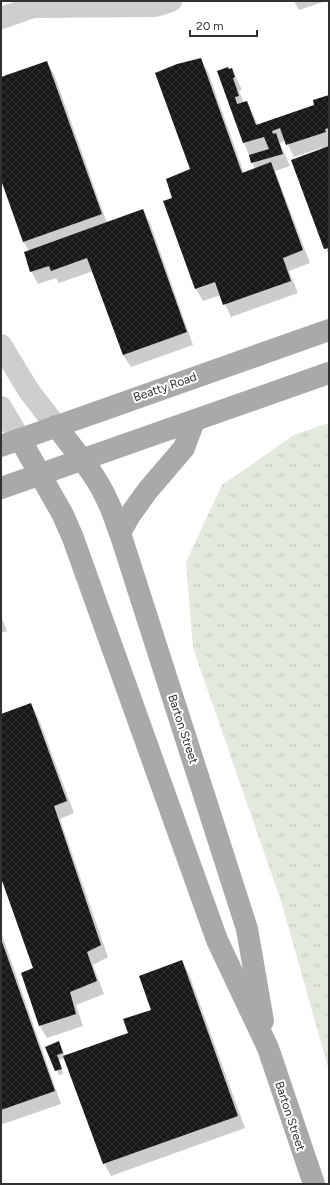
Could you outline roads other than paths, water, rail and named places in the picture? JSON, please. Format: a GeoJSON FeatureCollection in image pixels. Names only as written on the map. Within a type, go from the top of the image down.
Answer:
{"type":"FeatureCollection","features":[{"type":"Feature","properties":{"kind":"main road","name":"Beatty Road"},"geometry":{"type":"LineString","coordinates":[[10,442],[329,330]]}},
{"type":"Feature","properties":{"kind":"main road"},"geometry":{"type":"LineString","coordinates":[[1,488],[329,372]]}},
{"type":"Feature","properties":{"kind":"main road"},"geometry":{"type":"LineString","coordinates":[[120,533],[130,515],[148,490],[184,448],[194,421]]}},
{"type":"Feature","properties":{"kind":"main road","name":"Barton Street"},"geometry":{"type":"LineString","coordinates":[[56,426],[82,460],[108,501],[120,533],[247,929],[268,1048]]}},
{"type":"Feature","properties":{"kind":"main road","name":"Barton Street"},"geometry":{"type":"LineString","coordinates":[[10,442],[39,475],[63,515],[73,538],[217,940],[268,1048],[314,1184]]}},
{"type":"Feature","properties":{"kind":"street"},"geometry":{"type":"LineString","coordinates":[[1,18],[36,4],[155,6],[171,1]]}},
{"type":"Feature","properties":{"kind":"street"},"geometry":{"type":"LineString","coordinates":[[1,345],[29,391],[56,426]]}},
{"type":"Feature","properties":{"kind":"street"},"geometry":{"type":"LineString","coordinates":[[1,407],[10,442]]}}]}
